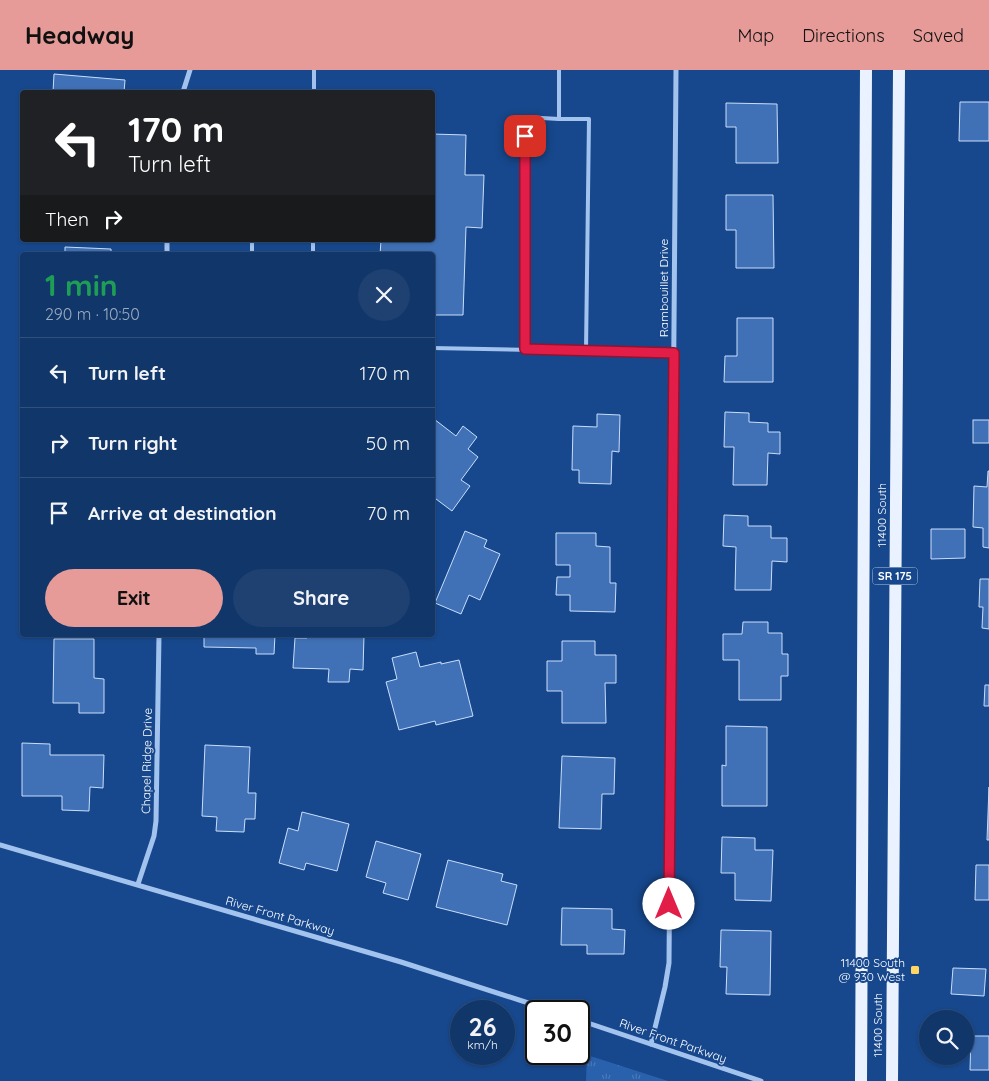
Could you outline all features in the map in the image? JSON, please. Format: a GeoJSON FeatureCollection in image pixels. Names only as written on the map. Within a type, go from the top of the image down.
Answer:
{"type":"FeatureCollection","features":[{"type":"Feature","properties":{"kind":"main road","name":"11400 South"},"geometry":{"type":"LineString","coordinates":[[861,1081],[866,70]]}},
{"type":"Feature","properties":{"kind":"main road","name":"11400 South"},"geometry":{"type":"LineString","coordinates":[[892,1081],[899,70]]}},
{"type":"Feature","properties":{"kind":"street"},"geometry":{"type":"LineString","coordinates":[[184,90],[190,70]]}},
{"type":"Feature","properties":{"kind":"street","name":"Rambouillet Drive"},"geometry":{"type":"LineString","coordinates":[[650,1044],[665,987],[669,963],[676,70]]}},
{"type":"Feature","properties":{"kind":"street","name":"Chapel Ridge Drive"},"geometry":{"type":"LineString","coordinates":[[138,884],[152,844],[156,821],[159,637]]}},
{"type":"Feature","properties":{"kind":"street","name":"River Front Parkway"},"geometry":{"type":"LineString","coordinates":[[0,845],[401,962],[525,1002]]}},
{"type":"Feature","properties":{"kind":"street","name":"River Front Parkway"},"geometry":{"type":"LineString","coordinates":[[590,1024],[761,1081]]}},
{"type":"Feature","properties":{"kind":"lane"},"geometry":{"type":"LineString","coordinates":[[314,70],[314,90]]}},
{"type":"Feature","properties":{"kind":"lane"},"geometry":{"type":"LineString","coordinates":[[559,70],[559,119]]}},
{"type":"Feature","properties":{"kind":"lane"},"geometry":{"type":"LineString","coordinates":[[525,349],[525,117],[589,119],[586,351]]}},
{"type":"Feature","properties":{"kind":"lane"},"geometry":{"type":"LineString","coordinates":[[435,348],[674,353]]}},
{"type":"Feature","properties":{"kind":"green space"},"geometry":{"type":"Polygon","coordinates":[[[590,1056],[668,1081],[586,1081],[587,1065],[590,1065],[590,1056]]]}},
{"type":"Feature","properties":{"kind":"building"},"geometry":{"type":"Polygon","coordinates":[[[54,74],[125,80],[124,90],[53,90],[54,74]]]}},
{"type":"Feature","properties":{"kind":"building"},"geometry":{"type":"Polygon","coordinates":[[[960,102],[989,102],[989,141],[959,141],[960,102]]]}},
{"type":"Feature","properties":{"kind":"building"},"geometry":{"type":"Polygon","coordinates":[[[726,103],[777,104],[778,163],[736,163],[736,127],[726,127],[726,103]]]}},
{"type":"Feature","properties":{"kind":"building"},"geometry":{"type":"Polygon","coordinates":[[[435,134],[466,135],[465,175],[484,175],[482,228],[466,227],[463,315],[435,315],[435,252],[380,252],[381,242],[435,242],[435,134]]]}},
{"type":"Feature","properties":{"kind":"building"},"geometry":{"type":"Polygon","coordinates":[[[726,195],[773,195],[774,268],[736,268],[736,230],[726,230],[726,195]]]}},
{"type":"Feature","properties":{"kind":"building"},"geometry":{"type":"Polygon","coordinates":[[[65,247],[111,249],[111,252],[65,252],[65,247]]]}},
{"type":"Feature","properties":{"kind":"building"},"geometry":{"type":"Polygon","coordinates":[[[737,318],[773,318],[773,382],[724,382],[725,356],[737,356],[737,318]]]}},
{"type":"Feature","properties":{"kind":"building"},"geometry":{"type":"Polygon","coordinates":[[[725,412],[749,413],[749,422],[768,423],[768,432],[780,432],[780,454],[768,453],[767,485],[733,485],[734,447],[724,447],[725,412]]]}},
{"type":"Feature","properties":{"kind":"building"},"geometry":{"type":"Polygon","coordinates":[[[597,414],[620,415],[619,452],[612,451],[611,484],[579,483],[579,470],[572,470],[573,426],[597,427],[597,414]]]}},
{"type":"Feature","properties":{"kind":"building"},"geometry":{"type":"Polygon","coordinates":[[[435,420],[456,436],[463,426],[477,437],[468,449],[478,457],[461,480],[470,486],[452,511],[435,498],[435,420]]]}},
{"type":"Feature","properties":{"kind":"building"},"geometry":{"type":"Polygon","coordinates":[[[973,420],[989,420],[989,443],[973,443],[973,420]]]}},
{"type":"Feature","properties":{"kind":"building"},"geometry":{"type":"Polygon","coordinates":[[[988,471],[989,548],[983,547],[983,528],[973,527],[974,486],[987,487],[988,471]]]}},
{"type":"Feature","properties":{"kind":"building"},"geometry":{"type":"Polygon","coordinates":[[[724,515],[748,516],[748,526],[771,526],[771,538],[787,538],[787,562],[772,561],[771,590],[735,590],[736,547],[723,546],[724,515]]]}},
{"type":"Feature","properties":{"kind":"building"},"geometry":{"type":"Polygon","coordinates":[[[931,529],[965,529],[965,558],[931,559],[931,529]]]}},
{"type":"Feature","properties":{"kind":"building"},"geometry":{"type":"Polygon","coordinates":[[[465,531],[487,540],[484,547],[500,554],[480,600],[469,595],[461,614],[435,603],[465,531]]]}},
{"type":"Feature","properties":{"kind":"building"},"geometry":{"type":"Polygon","coordinates":[[[556,533],[596,533],[596,546],[610,547],[610,583],[616,583],[615,612],[570,611],[570,595],[556,595],[557,577],[570,577],[570,565],[556,565],[556,533]]]}},
{"type":"Feature","properties":{"kind":"building"},"geometry":{"type":"Polygon","coordinates":[[[980,579],[989,579],[989,629],[982,628],[983,607],[979,607],[980,579]]]}},
{"type":"Feature","properties":{"kind":"building"},"geometry":{"type":"Polygon","coordinates":[[[743,622],[768,622],[768,633],[782,633],[782,654],[788,654],[788,676],[781,676],[781,700],[739,700],[739,660],[723,660],[723,634],[742,634],[743,622]]]}},
{"type":"Feature","properties":{"kind":"building"},"geometry":{"type":"Polygon","coordinates":[[[204,637],[275,637],[274,654],[256,654],[256,648],[204,647],[204,637]]]}},
{"type":"Feature","properties":{"kind":"building"},"geometry":{"type":"Polygon","coordinates":[[[364,637],[363,670],[350,669],[349,682],[328,682],[329,669],[293,668],[295,638],[364,637]]]}},
{"type":"Feature","properties":{"kind":"building"},"geometry":{"type":"Polygon","coordinates":[[[54,639],[94,639],[94,678],[104,679],[104,713],[79,713],[79,703],[53,703],[54,639]]]}},
{"type":"Feature","properties":{"kind":"building"},"geometry":{"type":"Polygon","coordinates":[[[562,641],[595,641],[595,655],[616,655],[616,683],[605,683],[606,723],[562,723],[562,691],[547,691],[547,661],[562,661],[562,641]]]}},
{"type":"Feature","properties":{"kind":"building"},"geometry":{"type":"Polygon","coordinates":[[[416,652],[420,667],[459,660],[473,716],[436,725],[435,721],[399,730],[386,682],[397,679],[392,658],[416,652]]]}},
{"type":"Feature","properties":{"kind":"building"},"geometry":{"type":"Polygon","coordinates":[[[985,685],[989,685],[989,706],[984,706],[985,685]]]}},
{"type":"Feature","properties":{"kind":"building"},"geometry":{"type":"Polygon","coordinates":[[[726,726],[767,727],[767,806],[722,806],[722,765],[726,766],[726,726]]]}},
{"type":"Feature","properties":{"kind":"building"},"geometry":{"type":"Polygon","coordinates":[[[22,743],[50,744],[50,755],[104,755],[103,788],[90,787],[89,811],[62,810],[62,796],[22,796],[22,743]]]}},
{"type":"Feature","properties":{"kind":"building"},"geometry":{"type":"Polygon","coordinates":[[[205,745],[250,747],[248,793],[256,793],[255,819],[245,819],[244,832],[216,831],[217,817],[202,816],[205,745]]]}},
{"type":"Feature","properties":{"kind":"building"},"geometry":{"type":"Polygon","coordinates":[[[562,756],[615,758],[614,794],[602,794],[601,829],[559,828],[562,756]]]}},
{"type":"Feature","properties":{"kind":"building"},"geometry":{"type":"Polygon","coordinates":[[[989,787],[989,840],[987,840],[989,787]]]}},
{"type":"Feature","properties":{"kind":"building"},"geometry":{"type":"Polygon","coordinates":[[[302,812],[349,824],[337,871],[306,863],[304,870],[279,863],[288,828],[298,831],[302,812]]]}},
{"type":"Feature","properties":{"kind":"building"},"geometry":{"type":"Polygon","coordinates":[[[722,837],[755,838],[755,850],[773,850],[771,901],[735,900],[735,873],[721,873],[722,837]]]}},
{"type":"Feature","properties":{"kind":"building"},"geometry":{"type":"Polygon","coordinates":[[[376,841],[421,854],[408,900],[383,893],[386,883],[366,877],[376,841]]]}},
{"type":"Feature","properties":{"kind":"building"},"geometry":{"type":"Polygon","coordinates":[[[448,860],[503,874],[501,881],[517,885],[507,925],[436,907],[448,860]]]}},
{"type":"Feature","properties":{"kind":"building"},"geometry":{"type":"Polygon","coordinates":[[[976,865],[989,865],[989,900],[975,900],[976,865]]]}},
{"type":"Feature","properties":{"kind":"building"},"geometry":{"type":"Polygon","coordinates":[[[562,908],[612,909],[612,929],[625,930],[624,954],[587,954],[587,945],[561,945],[562,908]]]}},
{"type":"Feature","properties":{"kind":"building"},"geometry":{"type":"Polygon","coordinates":[[[721,930],[771,931],[770,995],[726,994],[727,967],[720,967],[721,930]]]}},
{"type":"Feature","properties":{"kind":"building"},"geometry":{"type":"Polygon","coordinates":[[[953,968],[986,969],[984,996],[951,994],[953,968]]]}},
{"type":"Feature","properties":{"kind":"building"},"geometry":{"type":"Polygon","coordinates":[[[974,1036],[989,1036],[989,1070],[970,1070],[970,1065],[974,1065],[974,1036]]]}},
{"type":"Feature","properties":{"kind":"place","name":"11400 South @ 930 West"},"geometry":{"type":"Point","coordinates":[915,970]}},
{"type":"Feature","properties":{"kind":"route"},"geometry":{"type":"LineString","coordinates":[[525,136],[525,349],[674,353],[669,904]]}}]}
